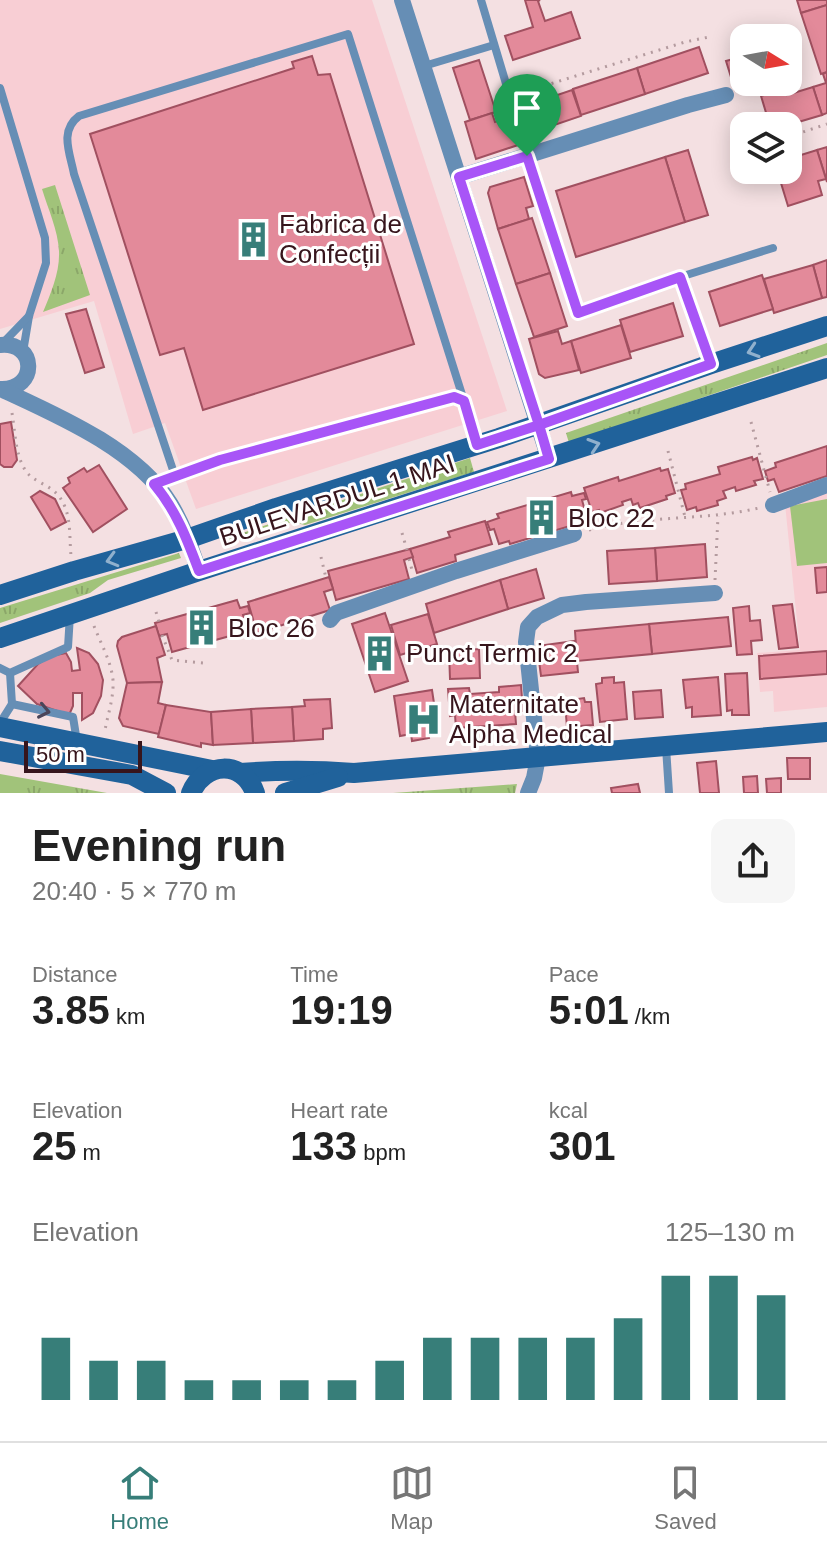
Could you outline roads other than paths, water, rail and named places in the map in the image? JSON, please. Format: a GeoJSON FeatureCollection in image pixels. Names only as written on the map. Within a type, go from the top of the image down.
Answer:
{"type":"FeatureCollection","features":[{"type":"Feature","properties":{"kind":"main road","name":"BULEVARDUL 1 MAI"},"geometry":{"type":"LineString","coordinates":[[0,595],[187,539],[539,425],[827,326]]}},
{"type":"Feature","properties":{"kind":"main road","name":"BULEVARDUL 1 MAI"},"geometry":{"type":"LineString","coordinates":[[0,638],[827,368]]}},
{"type":"Feature","properties":{"kind":"main road"},"geometry":{"type":"LineString","coordinates":[[477,445],[487,479]]}},
{"type":"Feature","properties":{"kind":"main road"},"geometry":{"type":"LineString","coordinates":[[0,725],[212,770]]}},
{"type":"Feature","properties":{"kind":"main road"},"geometry":{"type":"LineString","coordinates":[[240,773],[318,770],[354,773],[827,732]]}},
{"type":"Feature","properties":{"kind":"main road"},"geometry":{"type":"LineString","coordinates":[[0,751],[132,775],[166,793]]}},
{"type":"Feature","properties":{"kind":"main road"},"geometry":{"type":"LineString","coordinates":[[191,793],[203,775],[221,768],[240,773],[248,779],[255,793]]}},
{"type":"Feature","properties":{"kind":"main road"},"geometry":{"type":"LineString","coordinates":[[285,793],[354,773]]}},
{"type":"Feature","properties":{"kind":"street"},"geometry":{"type":"LineString","coordinates":[[402,0],[549,459]]}},
{"type":"Feature","properties":{"kind":"street"},"geometry":{"type":"LineString","coordinates":[[459,177],[726,95]]}},
{"type":"Feature","properties":{"kind":"street"},"geometry":{"type":"LineString","coordinates":[[1,344],[17,346],[29,367],[23,382],[17,387],[2,389]]}},
{"type":"Feature","properties":{"kind":"street"},"geometry":{"type":"LineString","coordinates":[[23,382],[43,408]]}},
{"type":"Feature","properties":{"kind":"street"},"geometry":{"type":"LineString","coordinates":[[2,389],[43,408],[122,453],[144,472],[173,509],[199,571]]}},
{"type":"Feature","properties":{"kind":"street"},"geometry":{"type":"LineString","coordinates":[[773,505],[827,485]]}},
{"type":"Feature","properties":{"kind":"street"},"geometry":{"type":"LineString","coordinates":[[330,620],[336,613],[349,608],[574,534]]}},
{"type":"Feature","properties":{"kind":"street"},"geometry":{"type":"LineString","coordinates":[[528,793],[538,757],[526,642],[528,627],[537,617],[574,603],[715,593]]}},
{"type":"Feature","properties":{"kind":"lane"},"geometry":{"type":"LineString","coordinates":[[481,0],[510,97]]}},
{"type":"Feature","properties":{"kind":"lane"},"geometry":{"type":"LineString","coordinates":[[175,476],[74,174],[66,135],[70,123],[79,116],[348,34],[477,445]]}},
{"type":"Feature","properties":{"kind":"lane"},"geometry":{"type":"LineString","coordinates":[[424,66],[494,45]]}},
{"type":"Feature","properties":{"kind":"lane"},"geometry":{"type":"LineString","coordinates":[[0,88],[45,238],[46,263],[29,316],[23,352]]}},
{"type":"Feature","properties":{"kind":"lane"},"geometry":{"type":"LineString","coordinates":[[527,156],[578,313],[773,248]]}},
{"type":"Feature","properties":{"kind":"lane"},"geometry":{"type":"LineString","coordinates":[[680,277],[711,364]]}},
{"type":"Feature","properties":{"kind":"lane"},"geometry":{"type":"LineString","coordinates":[[1,344],[29,316]]}},
{"type":"Feature","properties":{"kind":"lane"},"geometry":{"type":"LineString","coordinates":[[154,484],[233,456],[454,397],[464,401]]}},
{"type":"Feature","properties":{"kind":"lane"},"geometry":{"type":"LineString","coordinates":[[10,673],[68,647],[78,611]]}},
{"type":"Feature","properties":{"kind":"lane"},"geometry":{"type":"LineString","coordinates":[[0,668],[10,673]]}},
{"type":"Feature","properties":{"kind":"lane"},"geometry":{"type":"LineString","coordinates":[[0,725],[12,704],[10,673]]}},
{"type":"Feature","properties":{"kind":"lane"},"geometry":{"type":"LineString","coordinates":[[12,704],[73,717],[77,742]]}},
{"type":"Feature","properties":{"kind":"lane"},"geometry":{"type":"LineString","coordinates":[[666,746],[669,793]]}},
{"type":"Feature","properties":{"kind":"place","name":"Fabrica de Confecții"},"geometry":{"type":"Point","coordinates":[253,239]}},
{"type":"Feature","properties":{"kind":"place","name":"Bloc 22"},"geometry":{"type":"Point","coordinates":[542,518]}},
{"type":"Feature","properties":{"kind":"place","name":"Bloc 26"},"geometry":{"type":"Point","coordinates":[202,628]}},
{"type":"Feature","properties":{"kind":"place","name":"Punct Termic 2"},"geometry":{"type":"Point","coordinates":[380,653]}},
{"type":"Feature","properties":{"kind":"place","name":"Maternitate Alpha Medical"},"geometry":{"type":"Point","coordinates":[423,719]}}]}
